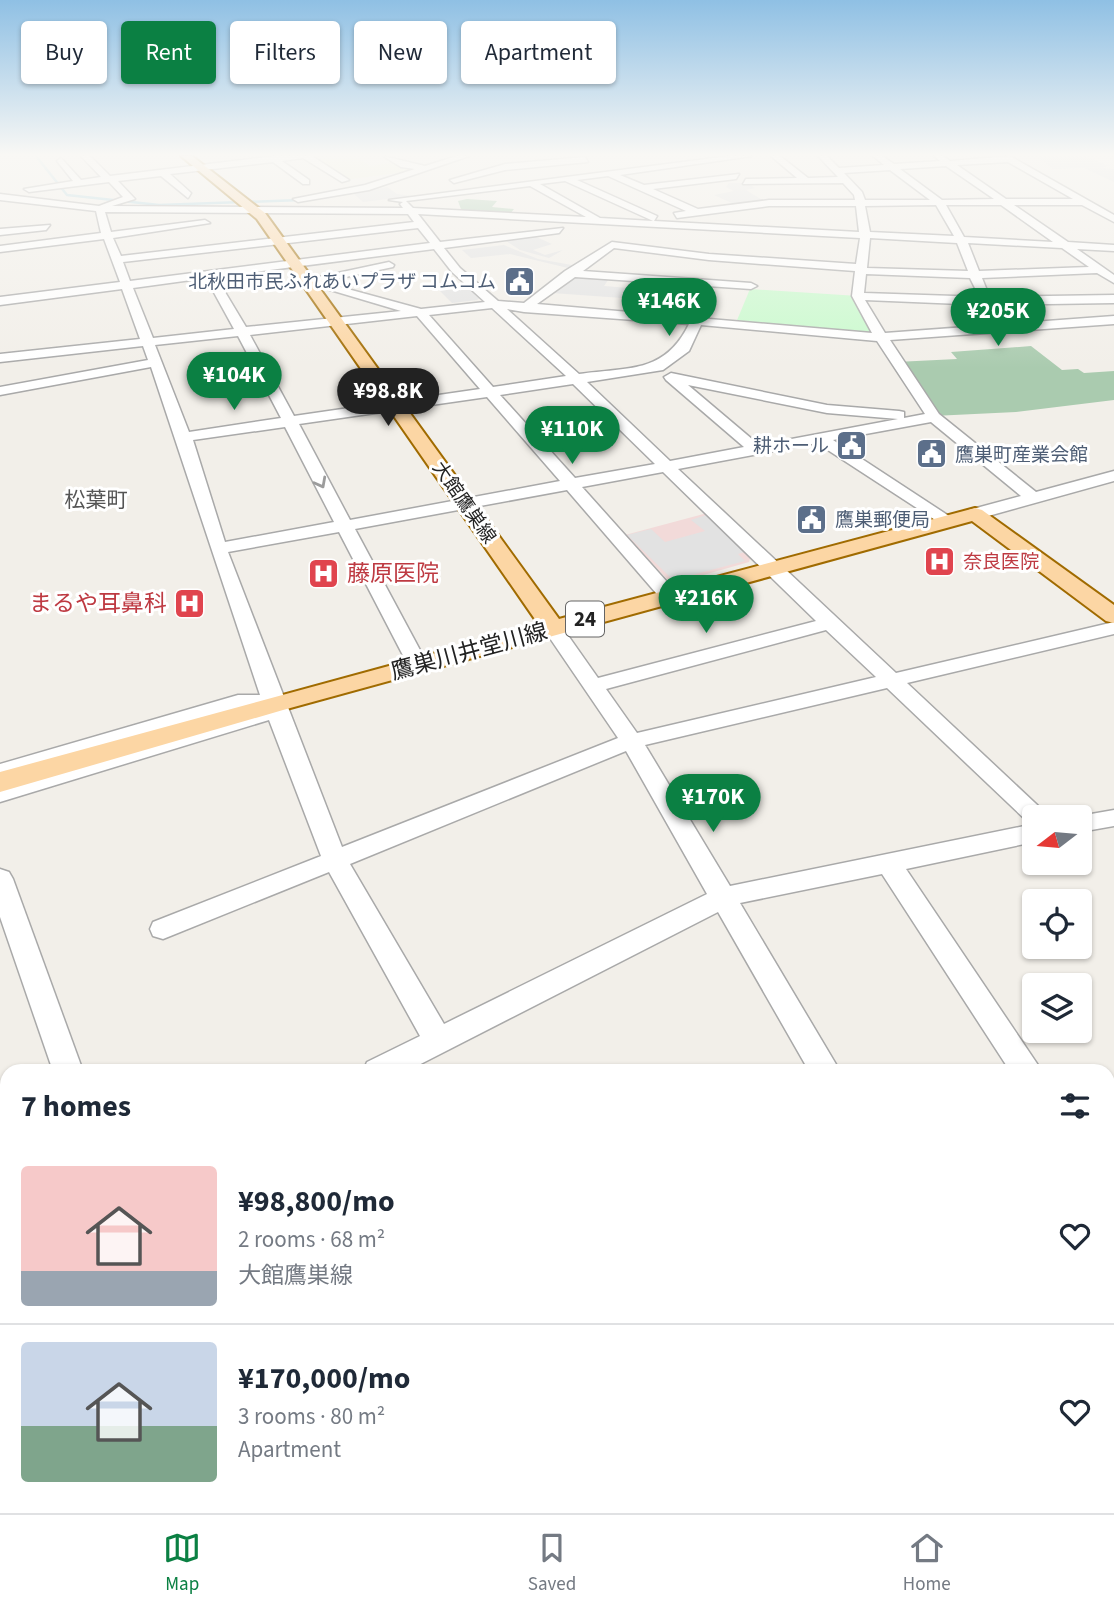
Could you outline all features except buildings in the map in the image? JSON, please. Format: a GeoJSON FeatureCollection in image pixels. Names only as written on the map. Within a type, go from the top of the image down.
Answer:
{"type":"FeatureCollection","features":[{"type":"Feature","properties":{"kind":"main road","name":"大館鷹巣線"},"geometry":{"type":"LineString","coordinates":[[266,227],[337,321],[552,628]]}},
{"type":"Feature","properties":{"kind":"main road","name":"鷹巣川井堂川線"},"geometry":{"type":"LineString","coordinates":[[0,782],[274,704],[975,514]]}},
{"type":"Feature","properties":{"kind":"main road"},"geometry":{"type":"LineString","coordinates":[[975,514],[1114,617]]}},
{"type":"Feature","properties":{"kind":"street"},"geometry":{"type":"LineString","coordinates":[[0,232],[41,227]]}},
{"type":"Feature","properties":{"kind":"street"},"geometry":{"type":"LineString","coordinates":[[0,249],[69,227]]}},
{"type":"Feature","properties":{"kind":"street"},"geometry":{"type":"LineString","coordinates":[[110,227],[115,260],[150,342],[184,437],[218,549],[274,704],[335,860],[438,1040]]}},
{"type":"Feature","properties":{"kind":"street"},"geometry":{"type":"LineString","coordinates":[[317,236],[342,227]]}},
{"type":"Feature","properties":{"kind":"street"},"geometry":{"type":"LineString","coordinates":[[115,260],[403,227]]}},
{"type":"Feature","properties":{"kind":"street"},"geometry":{"type":"LineString","coordinates":[[419,227],[438,250],[577,379],[771,568],[1025,805]]}},
{"type":"Feature","properties":{"kind":"street"},"geometry":{"type":"LineString","coordinates":[[0,301],[294,263],[438,250],[589,227]]}},
{"type":"Feature","properties":{"kind":"street"},"geometry":{"type":"LineString","coordinates":[[524,308],[607,247],[629,245],[651,227]]}},
{"type":"Feature","properties":{"kind":"street"},"geometry":{"type":"LineString","coordinates":[[741,227],[1114,248]]}},
{"type":"Feature","properties":{"kind":"street"},"geometry":{"type":"LineString","coordinates":[[864,227],[858,296],[879,337],[933,417],[1034,499]]}},
{"type":"Feature","properties":{"kind":"street"},"geometry":{"type":"LineString","coordinates":[[953,227],[985,301],[1029,328]]}},
{"type":"Feature","properties":{"kind":"street"},"geometry":{"type":"LineString","coordinates":[[1040,227],[1114,280]]}},
{"type":"Feature","properties":{"kind":"street"},"geometry":{"type":"LineString","coordinates":[[629,245],[648,264],[699,282],[751,286]]}},
{"type":"Feature","properties":{"kind":"street"},"geometry":{"type":"LineString","coordinates":[[306,281],[438,250]]}},
{"type":"Feature","properties":{"kind":"street"},"geometry":{"type":"LineString","coordinates":[[569,273],[709,257],[974,275],[1100,270]]}},
{"type":"Feature","properties":{"kind":"street"},"geometry":{"type":"LineString","coordinates":[[699,282],[709,257]]}},
{"type":"Feature","properties":{"kind":"street"},"geometry":{"type":"LineString","coordinates":[[740,313],[758,260]]}},
{"type":"Feature","properties":{"kind":"street"},"geometry":{"type":"LineString","coordinates":[[633,290],[648,264]]}},
{"type":"Feature","properties":{"kind":"street"},"geometry":{"type":"LineString","coordinates":[[209,274],[242,331],[418,665]]}},
{"type":"Feature","properties":{"kind":"street"},"geometry":{"type":"LineString","coordinates":[[306,281],[420,312],[669,596]]}},
{"type":"Feature","properties":{"kind":"street"},"geometry":{"type":"LineString","coordinates":[[858,296],[985,301],[1114,299]]}},
{"type":"Feature","properties":{"kind":"street"},"geometry":{"type":"LineString","coordinates":[[0,358],[496,304],[524,308],[619,310],[696,322],[740,313],[879,337],[1114,320]]}},
{"type":"Feature","properties":{"kind":"street"},"geometry":{"type":"LineString","coordinates":[[184,437],[658,367],[684,348],[696,322]]}},
{"type":"Feature","properties":{"kind":"street"},"geometry":{"type":"LineString","coordinates":[[0,391],[157,362]]}},
{"type":"Feature","properties":{"kind":"street"},"geometry":{"type":"LineString","coordinates":[[658,367],[755,450]]}},
{"type":"Feature","properties":{"kind":"street"},"geometry":{"type":"LineString","coordinates":[[671,377],[827,409],[933,417]]}},
{"type":"Feature","properties":{"kind":"street"},"geometry":{"type":"LineString","coordinates":[[218,549],[933,417]]}},
{"type":"Feature","properties":{"kind":"street"},"geometry":{"type":"LineString","coordinates":[[820,438],[946,522]]}},
{"type":"Feature","properties":{"kind":"street"},"geometry":{"type":"LineString","coordinates":[[975,514],[1113,477]]}},
{"type":"Feature","properties":{"kind":"street"},"geometry":{"type":"LineString","coordinates":[[591,686],[831,623]]}},
{"type":"Feature","properties":{"kind":"street"},"geometry":{"type":"LineString","coordinates":[[552,628],[631,740],[821,1064]]}},
{"type":"Feature","properties":{"kind":"street"},"geometry":{"type":"LineString","coordinates":[[163,929],[631,740],[1114,628]]}},
{"type":"Feature","properties":{"kind":"street"},"geometry":{"type":"LineString","coordinates":[[0,772],[246,700],[274,704]]}},
{"type":"Feature","properties":{"kind":"street"},"geometry":{"type":"LineString","coordinates":[[0,794],[259,717],[274,704]]}},
{"type":"Feature","properties":{"kind":"street"},"geometry":{"type":"LineString","coordinates":[[1092,822],[1114,818]]}},
{"type":"Feature","properties":{"kind":"street"},"geometry":{"type":"LineString","coordinates":[[392,1064],[724,897],[887,861],[1022,835]]}},
{"type":"Feature","properties":{"kind":"street"},"geometry":{"type":"LineString","coordinates":[[887,861],[1022,1064]]}},
{"type":"Feature","properties":{"kind":"street"},"geometry":{"type":"LineString","coordinates":[[0,879],[66,1064]]}},
{"type":"Feature","properties":{"kind":"shaded area"},"geometry":{"type":"Polygon","coordinates":[[[532,235],[552,244],[533,250],[545,255],[563,250],[549,258],[520,250],[503,239],[532,235]]]}},
{"type":"Feature","properties":{"kind":"shaded area"},"geometry":{"type":"Polygon","coordinates":[[[504,245],[538,259],[572,265],[568,268],[510,254],[471,258],[462,250],[504,245]]]}},
{"type":"Feature","properties":{"kind":"shaded area"},"geometry":{"type":"Polygon","coordinates":[[[576,275],[610,277],[604,286],[629,288],[622,298],[552,293],[576,275]]]}},
{"type":"Feature","properties":{"kind":"shaded area"},"geometry":{"type":"Polygon","coordinates":[[[469,285],[481,297],[477,300],[452,303],[438,289],[469,285]]]}},
{"type":"Feature","properties":{"kind":"shaded area"},"geometry":{"type":"Polygon","coordinates":[[[711,512],[752,552],[749,562],[672,584],[625,535],[711,512]]]}},
{"type":"Feature","properties":{"kind":"shaded area"},"geometry":{"type":"Polygon","coordinates":[[[709,514],[748,551],[738,554],[745,561],[673,580],[627,535],[651,529],[665,542],[705,531],[691,520],[709,514]]]}},
{"type":"Feature","properties":{"kind":"green space"},"geometry":{"type":"Polygon","coordinates":[[[750,289],[858,296],[879,337],[735,325],[750,289]]]}},
{"type":"Feature","properties":{"kind":"green space"},"geometry":{"type":"Polygon","coordinates":[[[1031,346],[1062,370],[1078,369],[1084,373],[1114,371],[1114,400],[1016,412],[933,416],[896,362],[957,359],[951,352],[1031,346]]]}},
{"type":"Feature","properties":{"kind":"place","name":"北秋田市民ふれあいプラザ コムコム"},"geometry":{"type":"Point","coordinates":[519,281]}},
{"type":"Feature","properties":{"kind":"place","name":"耕ホール"},"geometry":{"type":"Point","coordinates":[852,445]}},
{"type":"Feature","properties":{"kind":"place","name":"鷹巣町産業会館"},"geometry":{"type":"Point","coordinates":[932,454]}},
{"type":"Feature","properties":{"kind":"place","name":"鷹巣郵便局"},"geometry":{"type":"Point","coordinates":[812,519]}},
{"type":"Feature","properties":{"kind":"place","name":"奈良医院"},"geometry":{"type":"Point","coordinates":[940,561]}},
{"type":"Feature","properties":{"kind":"place","name":"藤原医院"},"geometry":{"type":"Point","coordinates":[324,573]}},
{"type":"Feature","properties":{"kind":"place","name":"まるや耳鼻科"},"geometry":{"type":"Point","coordinates":[190,603]}},
{"type":"Feature","properties":{"kind":"district","name":"松葉町"},"geometry":{"type":"Point","coordinates":[96,500]}}]}
